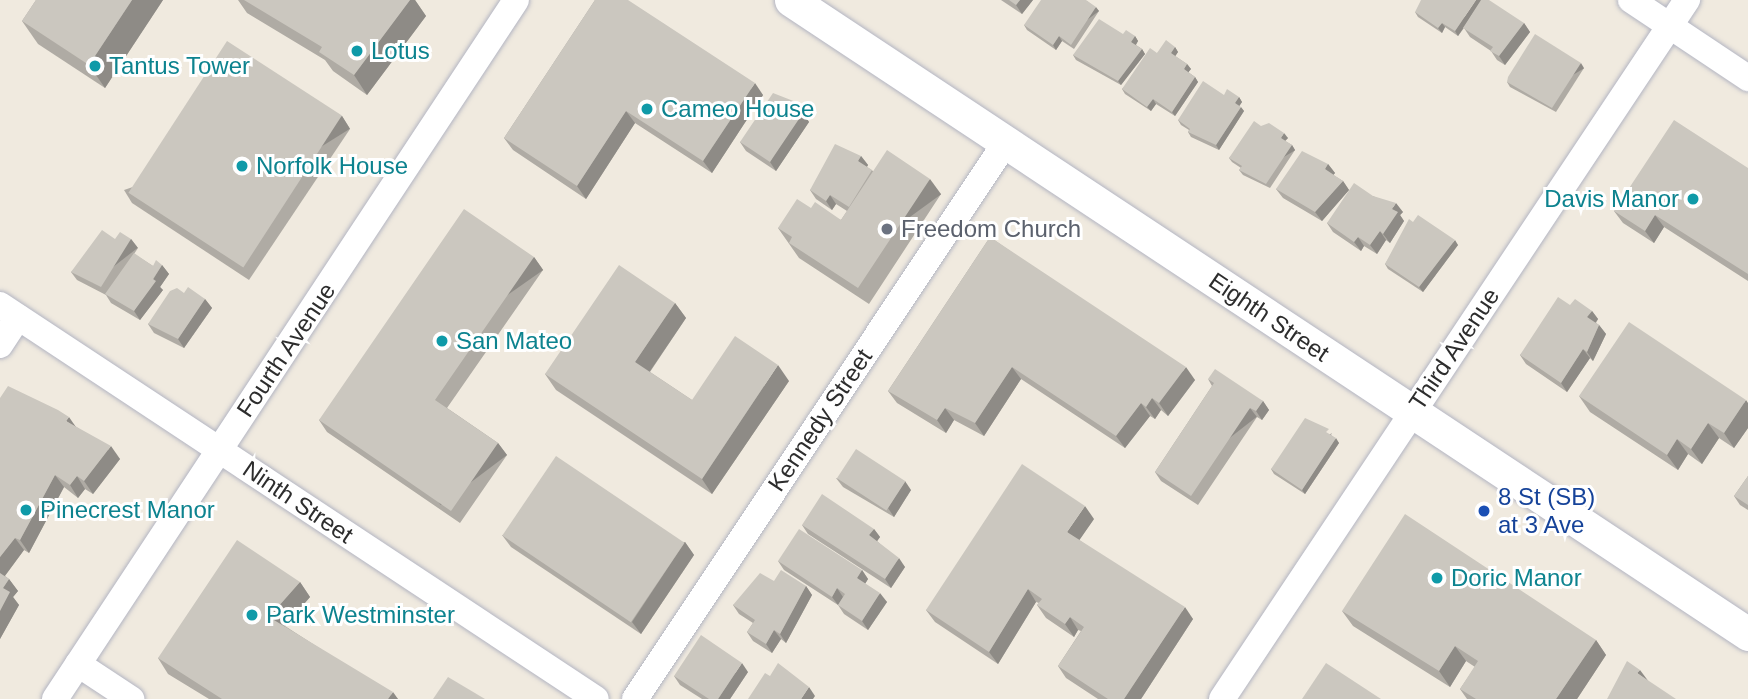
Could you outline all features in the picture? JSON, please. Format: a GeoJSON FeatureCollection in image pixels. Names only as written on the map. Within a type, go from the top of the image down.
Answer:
{"type":"FeatureCollection","features":[{"type":"Feature","properties":{"kind":"street","name":"Fourth Avenue"},"geometry":{"type":"LineString","coordinates":[[55,699],[516,0]]}},
{"type":"Feature","properties":{"kind":"street","name":"Eighth Street"},"geometry":{"type":"LineString","coordinates":[[791,0],[1748,634]]}},
{"type":"Feature","properties":{"kind":"street"},"geometry":{"type":"LineString","coordinates":[[1631,0],[1748,78]]}},
{"type":"Feature","properties":{"kind":"street","name":"Third Avenue"},"geometry":{"type":"LineString","coordinates":[[1222,699],[1687,0]]}},
{"type":"Feature","properties":{"kind":"street","name":"Kennedy Street"},"geometry":{"type":"LineString","coordinates":[[635,699],[1006,142]]}},
{"type":"Feature","properties":{"kind":"street","name":"Ninth Street"},"geometry":{"type":"LineString","coordinates":[[9,311],[596,699]]}},
{"type":"Feature","properties":{"kind":"street"},"geometry":{"type":"LineString","coordinates":[[0,345],[9,311]]}},
{"type":"Feature","properties":{"kind":"street"},"geometry":{"type":"LineString","coordinates":[[78,664],[131,699]]}},
{"type":"Feature","properties":{"kind":"building"},"geometry":{"type":"Polygon","coordinates":[[[36,0],[132,0],[89,65],[22,21],[36,0]]]}},
{"type":"Feature","properties":{"kind":"building","name":"Lotus"},"geometry":{"type":"Polygon","coordinates":[[[244,0],[410,0],[354,75],[319,52],[322,47],[244,0]]]}},
{"type":"Feature","properties":{"kind":"building","name":"Cameo House"},"geometry":{"type":"Polygon","coordinates":[[[595,0],[628,0],[755,83],[703,161],[626,111],[577,186],[504,138],[595,0]]]}},
{"type":"Feature","properties":{"kind":"building"},"geometry":{"type":"Polygon","coordinates":[[[1041,0],[1086,0],[1096,7],[1071,45],[1059,36],[1053,45],[1024,25],[1041,0]]]}},
{"type":"Feature","properties":{"kind":"building"},"geometry":{"type":"Polygon","coordinates":[[[1421,0],[1476,0],[1455,31],[1442,23],[1438,28],[1415,12],[1421,0]]]}},
{"type":"Feature","properties":{"kind":"building"},"geometry":{"type":"Polygon","coordinates":[[[1481,0],[1489,0],[1524,23],[1499,56],[1490,51],[1493,47],[1463,28],[1481,0]]]}},
{"type":"Feature","properties":{"kind":"building"},"geometry":{"type":"Polygon","coordinates":[[[1099,19],[1123,34],[1126,30],[1135,36],[1131,42],[1142,49],[1118,81],[1073,55],[1099,19]]]}},
{"type":"Feature","properties":{"kind":"building"},"geometry":{"type":"Polygon","coordinates":[[[1535,34],[1581,63],[1552,108],[1507,82],[1535,34]]]}},
{"type":"Feature","properties":{"kind":"building"},"geometry":{"type":"Polygon","coordinates":[[[1166,40],[1175,47],[1171,53],[1187,64],[1184,69],[1195,77],[1172,112],[1153,99],[1147,107],[1122,89],[1150,48],[1157,53],[1166,40]]]}},
{"type":"Feature","properties":{"kind":"building","name":"Norfolk House"},"geometry":{"type":"Polygon","coordinates":[[[227,41],[342,116],[243,267],[128,193],[227,41]]]}},
{"type":"Feature","properties":{"kind":"building"},"geometry":{"type":"Polygon","coordinates":[[[1203,81],[1224,95],[1227,89],[1239,97],[1235,103],[1241,107],[1216,145],[1188,132],[1190,129],[1178,120],[1203,81]]]}},
{"type":"Feature","properties":{"kind":"building"},"geometry":{"type":"Polygon","coordinates":[[[773,93],[801,104],[797,109],[803,113],[770,162],[740,142],[773,93]]]}},
{"type":"Feature","properties":{"kind":"building","name":"Davis Manor"},"geometry":{"type":"Polygon","coordinates":[[[1674,120],[1748,168],[1748,274],[1655,215],[1645,231],[1614,211],[1674,120]]]}},
{"type":"Feature","properties":{"kind":"building"},"geometry":{"type":"Polygon","coordinates":[[[1254,121],[1261,126],[1269,123],[1284,133],[1281,138],[1292,145],[1266,184],[1239,170],[1242,166],[1229,158],[1254,121]]]}},
{"type":"Feature","properties":{"kind":"building"},"geometry":{"type":"Polygon","coordinates":[[[835,144],[861,156],[858,161],[872,170],[849,207],[830,195],[826,201],[810,190],[835,144]]]}},
{"type":"Feature","properties":{"kind":"building","name":"Freedom Church"},"geometry":{"type":"Polygon","coordinates":[[[887,150],[930,179],[858,288],[789,243],[792,237],[778,228],[797,199],[811,208],[815,202],[841,220],[887,150]]]}},
{"type":"Feature","properties":{"kind":"building"},"geometry":{"type":"Polygon","coordinates":[[[1302,151],[1328,164],[1325,169],[1343,181],[1315,212],[1276,189],[1302,151]]]}},
{"type":"Feature","properties":{"kind":"building"},"geometry":{"type":"Polygon","coordinates":[[[1354,183],[1373,196],[1396,203],[1392,209],[1398,212],[1383,234],[1380,231],[1370,245],[1358,237],[1354,242],[1327,223],[1354,183]]]}},
{"type":"Feature","properties":{"kind":"building","name":"San Mateo"},"geometry":{"type":"Polygon","coordinates":[[[464,209],[534,257],[435,400],[498,443],[451,511],[319,420],[464,209]]]}},
{"type":"Feature","properties":{"kind":"building"},"geometry":{"type":"Polygon","coordinates":[[[1418,215],[1455,240],[1419,287],[1385,264],[1409,219],[1413,222],[1418,215]]]}},
{"type":"Feature","properties":{"kind":"building"},"geometry":{"type":"Polygon","coordinates":[[[102,230],[115,239],[120,232],[131,239],[101,287],[71,272],[102,230]]]}},
{"type":"Feature","properties":{"kind":"building"},"geometry":{"type":"Polygon","coordinates":[[[990,237],[1186,367],[1159,403],[1152,398],[1146,407],[1141,403],[1116,436],[1012,367],[975,423],[945,408],[937,420],[888,391],[990,237]]]}},
{"type":"Feature","properties":{"kind":"building"},"geometry":{"type":"Polygon","coordinates":[[[134,253],[153,266],[156,260],[162,265],[153,279],[156,281],[134,311],[105,294],[134,253]]]}},
{"type":"Feature","properties":{"kind":"building"},"geometry":{"type":"Polygon","coordinates":[[[619,265],[675,303],[635,362],[692,400],[735,336],[778,365],[702,479],[545,374],[619,265]]]}},
{"type":"Feature","properties":{"kind":"building"},"geometry":{"type":"Polygon","coordinates":[[[188,287],[205,299],[178,339],[148,324],[170,291],[177,288],[184,293],[188,287]]]}},
{"type":"Feature","properties":{"kind":"building"},"geometry":{"type":"Polygon","coordinates":[[[1558,297],[1570,305],[1575,299],[1592,311],[1587,317],[1599,325],[1587,352],[1583,349],[1561,383],[1520,355],[1558,297]]]}},
{"type":"Feature","properties":{"kind":"building"},"geometry":{"type":"Polygon","coordinates":[[[1629,322],[1746,400],[1724,433],[1708,423],[1691,449],[1677,439],[1667,455],[1579,396],[1629,322]]]}},
{"type":"Feature","properties":{"kind":"building"},"geometry":{"type":"Polygon","coordinates":[[[1215,369],[1263,401],[1256,411],[1250,408],[1191,496],[1155,472],[1214,383],[1208,379],[1215,369]]]}},
{"type":"Feature","properties":{"kind":"building","name":"Pinecrest Manor"},"geometry":{"type":"Polygon","coordinates":[[[8,386],[58,410],[69,417],[66,421],[111,446],[84,481],[77,476],[70,485],[55,475],[20,540],[15,538],[0,557],[0,398],[8,386]]]}},
{"type":"Feature","properties":{"kind":"building"},"geometry":{"type":"Polygon","coordinates":[[[1305,418],[1329,429],[1326,432],[1336,438],[1302,490],[1271,469],[1305,418]]]}},
{"type":"Feature","properties":{"kind":"building"},"geometry":{"type":"Polygon","coordinates":[[[856,449],[905,481],[886,510],[837,478],[856,449]]]}},
{"type":"Feature","properties":{"kind":"building"},"geometry":{"type":"Polygon","coordinates":[[[556,456],[685,543],[631,622],[502,536],[556,456]]]}},
{"type":"Feature","properties":{"kind":"building"},"geometry":{"type":"Polygon","coordinates":[[[1022,464],[1085,506],[1067,532],[1185,607],[1124,699],[1108,699],[1058,666],[1084,627],[1070,617],[1065,624],[1037,605],[1042,599],[1028,589],[989,652],[926,610],[1022,464]]]}},
{"type":"Feature","properties":{"kind":"building"},"geometry":{"type":"Polygon","coordinates":[[[1748,476],[1748,505],[1734,496],[1748,476]]]}},
{"type":"Feature","properties":{"kind":"building"},"geometry":{"type":"Polygon","coordinates":[[[822,494],[874,529],[869,535],[899,558],[885,579],[802,525],[822,494]]]}},
{"type":"Feature","properties":{"kind":"building","name":"Doric Manor"},"geometry":{"type":"Polygon","coordinates":[[[1405,514],[1596,640],[1556,699],[1476,699],[1460,689],[1478,661],[1455,646],[1439,671],[1342,611],[1405,514]]]}},
{"type":"Feature","properties":{"kind":"building"},"geometry":{"type":"Polygon","coordinates":[[[799,529],[862,570],[857,578],[880,593],[862,621],[838,605],[845,594],[837,588],[832,597],[778,561],[799,529]]]}},
{"type":"Feature","properties":{"kind":"building","name":"Park Westminster"},"geometry":{"type":"Polygon","coordinates":[[[237,540],[300,582],[269,617],[393,692],[388,699],[222,699],[158,658],[237,540]]]}},
{"type":"Feature","properties":{"kind":"building"},"geometry":{"type":"Polygon","coordinates":[[[781,570],[806,586],[780,634],[774,630],[766,644],[747,632],[755,620],[733,605],[760,573],[774,581],[781,570]]]}},
{"type":"Feature","properties":{"kind":"building"},"geometry":{"type":"Polygon","coordinates":[[[0,573],[9,579],[3,588],[10,592],[0,611],[0,573]]]}},
{"type":"Feature","properties":{"kind":"building"},"geometry":{"type":"Polygon","coordinates":[[[701,635],[742,663],[718,699],[709,699],[674,676],[701,635]]]}},
{"type":"Feature","properties":{"kind":"building"},"geometry":{"type":"Polygon","coordinates":[[[1627,661],[1640,670],[1637,673],[1676,699],[1607,699],[1627,661]]]}},
{"type":"Feature","properties":{"kind":"building"},"geometry":{"type":"Polygon","coordinates":[[[778,663],[809,687],[801,699],[748,699],[765,673],[770,676],[778,663]]]}},
{"type":"Feature","properties":{"kind":"building"},"geometry":{"type":"Polygon","coordinates":[[[1326,663],[1381,699],[1302,699],[1326,663]]]}},
{"type":"Feature","properties":{"kind":"building"},"geometry":{"type":"Polygon","coordinates":[[[448,677],[485,699],[433,699],[448,677]]]}},
{"type":"Feature","properties":{"kind":"place","name":"Lotus"},"geometry":{"type":"Point","coordinates":[357,51]}},
{"type":"Feature","properties":{"kind":"place","name":"Tantus Tower"},"geometry":{"type":"Point","coordinates":[95,66]}},
{"type":"Feature","properties":{"kind":"place","name":"Cameo House"},"geometry":{"type":"Point","coordinates":[647,109]}},
{"type":"Feature","properties":{"kind":"place","name":"Norfolk House"},"geometry":{"type":"Point","coordinates":[242,166]}},
{"type":"Feature","properties":{"kind":"place","name":"Davis Manor"},"geometry":{"type":"Point","coordinates":[1693,199]}},
{"type":"Feature","properties":{"kind":"place","name":"Freedom Church"},"geometry":{"type":"Point","coordinates":[887,229]}},
{"type":"Feature","properties":{"kind":"place","name":"San Mateo"},"geometry":{"type":"Point","coordinates":[442,341]}},
{"type":"Feature","properties":{"kind":"place","name":"Pinecrest Manor"},"geometry":{"type":"Point","coordinates":[26,510]}},
{"type":"Feature","properties":{"kind":"place","name":"8 St (SB) at 3 Ave"},"geometry":{"type":"Point","coordinates":[1484,511]}},
{"type":"Feature","properties":{"kind":"place","name":"Doric Manor"},"geometry":{"type":"Point","coordinates":[1437,578]}},
{"type":"Feature","properties":{"kind":"place","name":"Park Westminster"},"geometry":{"type":"Point","coordinates":[252,615]}}]}
